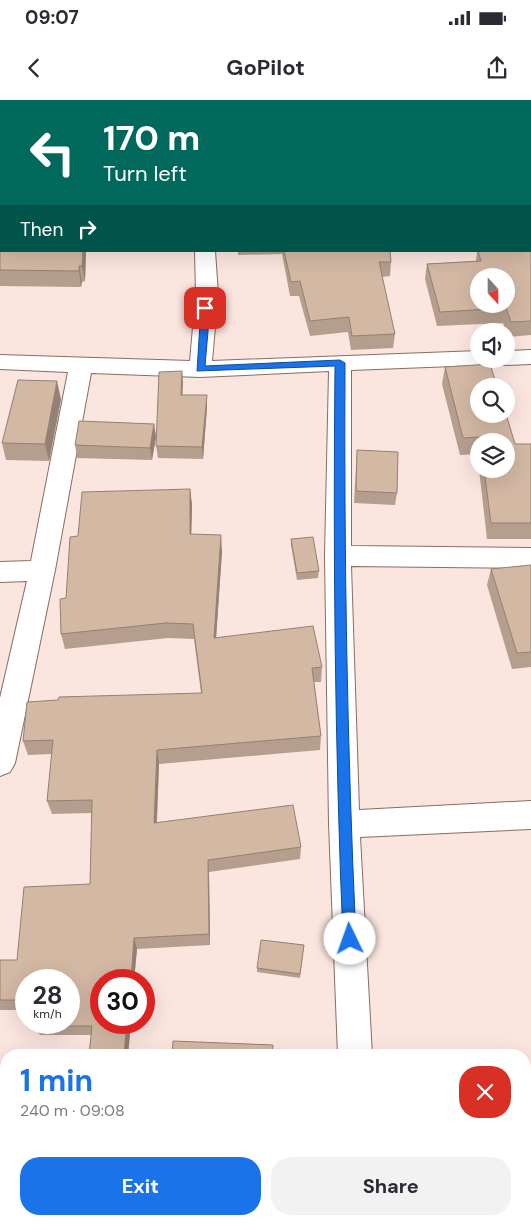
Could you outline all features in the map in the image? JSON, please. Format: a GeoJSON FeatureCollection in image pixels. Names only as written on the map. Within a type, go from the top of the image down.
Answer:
{"type":"FeatureCollection","features":[{"type":"Feature","properties":{"kind":"street"},"geometry":{"type":"LineString","coordinates":[[200,369],[207,294],[205,252]]}},
{"type":"Feature","properties":{"kind":"street"},"geometry":{"type":"LineString","coordinates":[[515,358],[531,357]]}},
{"type":"Feature","properties":{"kind":"street"},"geometry":{"type":"LineString","coordinates":[[0,362],[200,369],[470,358]]}},
{"type":"Feature","properties":{"kind":"street"},"geometry":{"type":"LineString","coordinates":[[340,363],[338,556],[344,824],[355,1049]]}},
{"type":"Feature","properties":{"kind":"street"},"geometry":{"type":"LineString","coordinates":[[0,763],[42,570],[80,364]]}},
{"type":"Feature","properties":{"kind":"street"},"geometry":{"type":"LineString","coordinates":[[338,556],[531,558]]}},
{"type":"Feature","properties":{"kind":"street"},"geometry":{"type":"LineString","coordinates":[[0,572],[42,570]]}},
{"type":"Feature","properties":{"kind":"street"},"geometry":{"type":"LineString","coordinates":[[344,824],[531,816]]}},
{"type":"Feature","properties":{"kind":"building"},"geometry":{"type":"Polygon","coordinates":[[[0,252],[83,252],[82,266],[79,266],[79,271],[0,270],[0,252]]]}},
{"type":"Feature","properties":{"kind":"building"},"geometry":{"type":"Polygon","coordinates":[[[284,252],[390,252],[391,262],[379,262],[395,334],[352,336],[349,317],[310,321],[300,281],[291,282],[284,252]]]}},
{"type":"Feature","properties":{"kind":"building"},"geometry":{"type":"Polygon","coordinates":[[[478,252],[531,252],[531,321],[511,322],[508,313],[515,313],[515,268],[470,268],[470,310],[440,312],[427,264],[481,261],[478,252]]]}},
{"type":"Feature","properties":{"kind":"building"},"geometry":{"type":"Polygon","coordinates":[[[470,365],[470,368],[491,368],[494,378],[470,378],[470,423],[509,423],[512,433],[470,433],[470,438],[463,438],[445,367],[470,365]]]}},
{"type":"Feature","properties":{"kind":"building"},"geometry":{"type":"Polygon","coordinates":[[[182,371],[181,395],[207,395],[202,447],[156,446],[159,372],[182,371]]]}},
{"type":"Feature","properties":{"kind":"building"},"geometry":{"type":"Polygon","coordinates":[[[18,380],[57,381],[45,444],[2,443],[18,380]]]}},
{"type":"Feature","properties":{"kind":"building"},"geometry":{"type":"Polygon","coordinates":[[[79,421],[154,424],[150,448],[75,445],[79,421]]]}},
{"type":"Feature","properties":{"kind":"building"},"geometry":{"type":"Polygon","coordinates":[[[515,444],[531,444],[531,523],[491,523],[485,478],[515,478],[515,444]]]}},
{"type":"Feature","properties":{"kind":"building"},"geometry":{"type":"Polygon","coordinates":[[[357,450],[398,452],[397,493],[356,491],[357,450]]]}},
{"type":"Feature","properties":{"kind":"building"},"geometry":{"type":"Polygon","coordinates":[[[190,489],[190,534],[221,535],[214,638],[313,626],[322,667],[312,668],[321,736],[157,750],[154,823],[293,805],[301,847],[208,860],[209,934],[134,938],[132,969],[90,969],[90,1026],[80,1026],[80,969],[15,969],[15,1000],[0,1000],[0,960],[17,960],[24,887],[90,884],[92,800],[47,801],[53,740],[23,741],[27,702],[58,700],[59,697],[202,693],[193,624],[166,623],[61,634],[60,599],[66,598],[70,537],[78,536],[82,492],[190,489]]]}},
{"type":"Feature","properties":{"kind":"building"},"geometry":{"type":"Polygon","coordinates":[[[313,537],[319,571],[297,573],[291,539],[313,537]]]}},
{"type":"Feature","properties":{"kind":"building"},"geometry":{"type":"Polygon","coordinates":[[[531,565],[531,652],[517,653],[491,569],[531,565]]]}},
{"type":"Feature","properties":{"kind":"building"},"geometry":{"type":"Polygon","coordinates":[[[261,940],[304,945],[300,974],[257,968],[261,940]]]}},
{"type":"Feature","properties":{"kind":"building"},"geometry":{"type":"Polygon","coordinates":[[[91,1034],[126,1034],[125,1049],[90,1049],[91,1034]]]}},
{"type":"Feature","properties":{"kind":"building"},"geometry":{"type":"Polygon","coordinates":[[[173,1041],[273,1045],[273,1049],[172,1049],[173,1041]]]}},
{"type":"Feature","properties":{"kind":"route"},"geometry":{"type":"LineString","coordinates":[[205,308],[200,369],[340,363],[338,556],[344,824],[350,939]]}}]}
